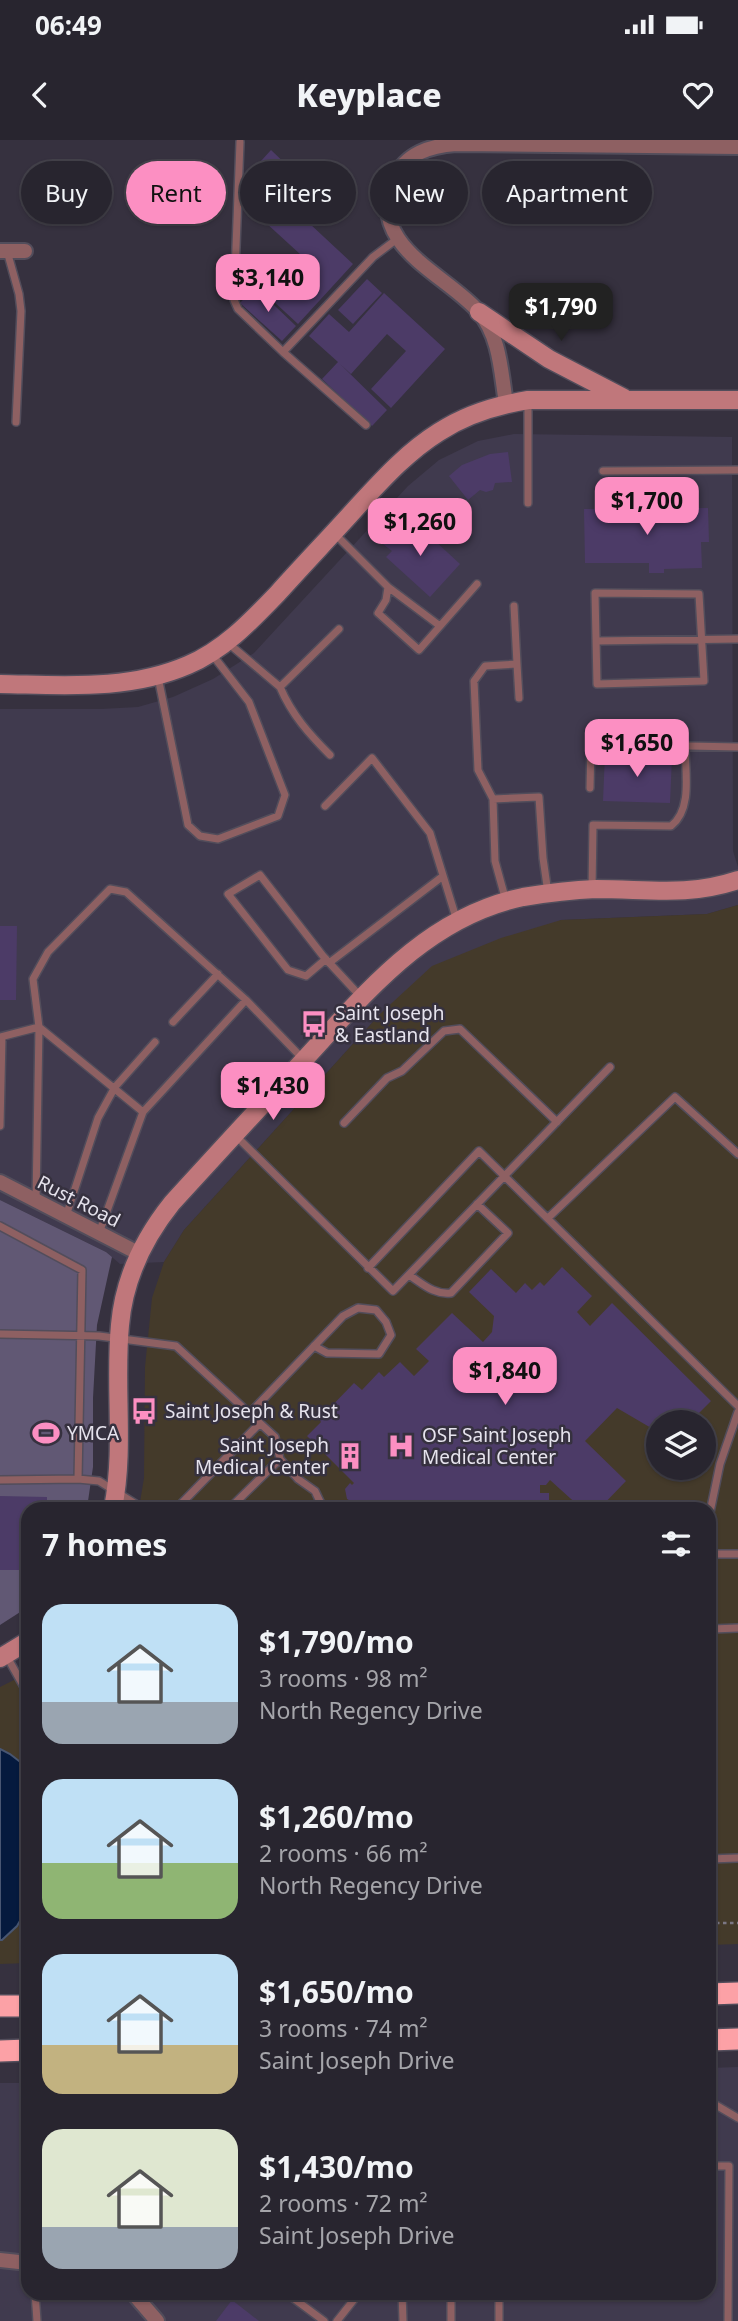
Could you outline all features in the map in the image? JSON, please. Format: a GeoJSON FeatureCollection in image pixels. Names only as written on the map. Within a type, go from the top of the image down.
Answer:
{"type":"FeatureCollection","features":[{"type":"Feature","properties":{"kind":"highway"},"geometry":{"type":"LineString","coordinates":[[716,1994],[738,1993]]}},
{"type":"Feature","properties":{"kind":"highway"},"geometry":{"type":"LineString","coordinates":[[0,2006],[21,2006]]}},
{"type":"Feature","properties":{"kind":"highway"},"geometry":{"type":"LineString","coordinates":[[716,2040],[736,2041]]}},
{"type":"Feature","properties":{"kind":"highway"},"geometry":{"type":"LineString","coordinates":[[0,2051],[21,2050]]}},
{"type":"Feature","properties":{"kind":"street"},"geometry":{"type":"LineString","coordinates":[[627,399],[549,359],[480,312],[409,253],[397,239],[390,221],[388,210],[391,189],[400,169],[407,161],[427,148],[456,144],[738,147]]}},
{"type":"Feature","properties":{"kind":"street"},"geometry":{"type":"LineString","coordinates":[[4,251],[25,251]]}},
{"type":"Feature","properties":{"kind":"street"},"geometry":{"type":"LineString","coordinates":[[480,312],[493,334],[506,403]]}},
{"type":"Feature","properties":{"kind":"street"},"geometry":{"type":"LineString","coordinates":[[0,684],[99,685],[158,677],[190,665],[211,653],[228,642],[254,618],[390,471],[439,431],[469,416],[506,403],[528,400],[738,400]]}},
{"type":"Feature","properties":{"kind":"street"},"geometry":{"type":"LineString","coordinates":[[115,1500],[119,1340],[124,1296],[140,1254],[160,1218],[172,1203],[361,997],[424,940],[457,921],[506,902],[548,894],[592,890],[688,892],[738,880]]}},
{"type":"Feature","properties":{"kind":"street","name":"Rust Road"},"geometry":{"type":"LineString","coordinates":[[0,1182],[140,1254]]}},
{"type":"Feature","properties":{"kind":"street"},"geometry":{"type":"LineString","coordinates":[[3,1656],[21,1645]]}},
{"type":"Feature","properties":{"kind":"street"},"geometry":{"type":"LineString","coordinates":[[0,2260],[21,2262]]}},
{"type":"Feature","properties":{"kind":"street"},"geometry":{"type":"LineString","coordinates":[[139,2300],[157,2321]]}},
{"type":"Feature","properties":{"kind":"lane"},"geometry":{"type":"LineString","coordinates":[[240,142],[234,300],[238,309],[366,425]]}},
{"type":"Feature","properties":{"kind":"lane"},"geometry":{"type":"LineString","coordinates":[[283,352],[373,257],[397,239]]}},
{"type":"Feature","properties":{"kind":"lane"},"geometry":{"type":"LineString","coordinates":[[4,251],[19,294],[21,311],[16,422]]}},
{"type":"Feature","properties":{"kind":"lane"},"geometry":{"type":"LineString","coordinates":[[528,400],[528,503]]}},
{"type":"Feature","properties":{"kind":"lane"},"geometry":{"type":"LineString","coordinates":[[603,471],[738,470]]}},
{"type":"Feature","properties":{"kind":"lane"},"geometry":{"type":"LineString","coordinates":[[333,533],[388,587],[440,626]]}},
{"type":"Feature","properties":{"kind":"lane"},"geometry":{"type":"LineString","coordinates":[[388,587],[386,600],[378,613],[419,650],[477,584]]}},
{"type":"Feature","properties":{"kind":"lane"},"geometry":{"type":"LineString","coordinates":[[595,593],[699,594],[702,639],[704,681],[597,684],[595,593]]}},
{"type":"Feature","properties":{"kind":"lane"},"geometry":{"type":"LineString","coordinates":[[514,606],[519,698]]}},
{"type":"Feature","properties":{"kind":"lane"},"geometry":{"type":"LineString","coordinates":[[280,687],[339,629]]}},
{"type":"Feature","properties":{"kind":"lane"},"geometry":{"type":"LineString","coordinates":[[596,641],[738,639]]}},
{"type":"Feature","properties":{"kind":"lane"},"geometry":{"type":"LineString","coordinates":[[228,642],[280,687],[303,728],[330,755]]}},
{"type":"Feature","properties":{"kind":"lane"},"geometry":{"type":"LineString","coordinates":[[158,677],[188,825],[200,836],[218,839],[278,816],[285,794],[249,702],[211,653]]}},
{"type":"Feature","properties":{"kind":"lane"},"geometry":{"type":"LineString","coordinates":[[506,902],[495,861],[493,799],[478,770],[474,681],[485,666],[517,664]]}},
{"type":"Feature","properties":{"kind":"lane"},"geometry":{"type":"LineString","coordinates":[[590,788],[591,744],[738,747]]}},
{"type":"Feature","properties":{"kind":"lane"},"geometry":{"type":"LineString","coordinates":[[592,890],[593,825],[671,826],[679,820],[684,806],[685,746]]}},
{"type":"Feature","properties":{"kind":"lane"},"geometry":{"type":"LineString","coordinates":[[325,806],[372,758],[430,833],[457,921]]}},
{"type":"Feature","properties":{"kind":"lane"},"geometry":{"type":"LineString","coordinates":[[493,799],[539,797],[548,894]]}},
{"type":"Feature","properties":{"kind":"lane"},"geometry":{"type":"LineString","coordinates":[[361,997],[328,961],[260,875],[229,894],[288,970],[306,976],[328,961],[443,876]]}},
{"type":"Feature","properties":{"kind":"lane"},"geometry":{"type":"LineString","coordinates":[[36,1201],[39,1027],[33,979],[48,952],[110,888],[126,892],[246,1000],[304,1060]]}},
{"type":"Feature","properties":{"kind":"lane"},"geometry":{"type":"LineString","coordinates":[[173,1022],[218,974]]}},
{"type":"Feature","properties":{"kind":"lane"},"geometry":{"type":"LineString","coordinates":[[99,1233],[143,1112],[246,1000]]}},
{"type":"Feature","properties":{"kind":"lane"},"geometry":{"type":"LineString","coordinates":[[0,1126],[1,1037],[39,1027]]}},
{"type":"Feature","properties":{"kind":"lane"},"geometry":{"type":"LineString","coordinates":[[39,1027],[143,1112]]}},
{"type":"Feature","properties":{"kind":"lane"},"geometry":{"type":"LineString","coordinates":[[344,1123],[387,1078],[402,1071],[444,1031],[460,1029],[557,1122]]}},
{"type":"Feature","properties":{"kind":"lane"},"geometry":{"type":"LineString","coordinates":[[66,1216],[98,1118],[115,1087],[155,1042]]}},
{"type":"Feature","properties":{"kind":"lane"},"geometry":{"type":"LineString","coordinates":[[235,1135],[393,1291],[610,1067]]}},
{"type":"Feature","properties":{"kind":"lane"},"geometry":{"type":"LineString","coordinates":[[548,1218],[674,1097],[738,1154]]}},
{"type":"Feature","properties":{"kind":"lane"},"geometry":{"type":"LineString","coordinates":[[368,1268],[480,1152],[738,1406]]}},
{"type":"Feature","properties":{"kind":"lane"},"geometry":{"type":"LineString","coordinates":[[409,1275],[433,1291],[451,1293],[508,1233],[477,1205]]}},
{"type":"Feature","properties":{"kind":"lane"},"geometry":{"type":"LineString","coordinates":[[0,1226],[82,1269],[78,1479]]}},
{"type":"Feature","properties":{"kind":"lane"},"geometry":{"type":"LineString","coordinates":[[249,1414],[314,1346],[343,1316],[358,1308],[376,1310],[386,1322],[391,1335],[379,1354],[327,1353],[314,1346]]}},
{"type":"Feature","properties":{"kind":"lane"},"geometry":{"type":"LineString","coordinates":[[0,1334],[81,1335],[176,1346],[275,1437],[280,1459],[314,1492],[320,1502]]}},
{"type":"Feature","properties":{"kind":"lane"},"geometry":{"type":"LineString","coordinates":[[730,1398],[738,1390]]}},
{"type":"Feature","properties":{"kind":"lane"},"geometry":{"type":"LineString","coordinates":[[712,1502],[720,1464],[738,1412]]}},
{"type":"Feature","properties":{"kind":"lane"},"geometry":{"type":"LineString","coordinates":[[183,1502],[260,1424]]}},
{"type":"Feature","properties":{"kind":"lane"},"geometry":{"type":"LineString","coordinates":[[236,1502],[280,1459]]}},
{"type":"Feature","properties":{"kind":"lane"},"geometry":{"type":"LineString","coordinates":[[0,1480],[99,1481],[115,1500]]}},
{"type":"Feature","properties":{"kind":"lane"},"geometry":{"type":"LineString","coordinates":[[716,1554],[738,1554]]}},
{"type":"Feature","properties":{"kind":"lane"},"geometry":{"type":"LineString","coordinates":[[716,1629],[738,1628]]}},
{"type":"Feature","properties":{"kind":"lane"},"geometry":{"type":"LineString","coordinates":[[3,1656],[21,1683]]}},
{"type":"Feature","properties":{"kind":"lane"},"geometry":{"type":"LineString","coordinates":[[716,1859],[738,1858]]}},
{"type":"Feature","properties":{"kind":"lane"},"geometry":{"type":"LineString","coordinates":[[716,2105],[738,2118]]}},
{"type":"Feature","properties":{"kind":"lane"},"geometry":{"type":"LineString","coordinates":[[716,2166],[729,2166],[728,2321]]}},
{"type":"Feature","properties":{"kind":"lane"},"geometry":{"type":"LineString","coordinates":[[36,2300],[37,2321]]}},
{"type":"Feature","properties":{"kind":"lane"},"geometry":{"type":"LineString","coordinates":[[296,2300],[324,2321]]}},
{"type":"Feature","properties":{"kind":"lane"},"geometry":{"type":"LineString","coordinates":[[337,2321],[354,2300]]}},
{"type":"Feature","properties":{"kind":"lane"},"geometry":{"type":"LineString","coordinates":[[402,2300],[403,2321]]}},
{"type":"Feature","properties":{"kind":"lane"},"geometry":{"type":"LineString","coordinates":[[451,2300],[452,2321]]}},
{"type":"Feature","properties":{"kind":"lane"},"geometry":{"type":"LineString","coordinates":[[499,2300],[499,2321]]}},
{"type":"Feature","properties":{"kind":"path"},"geometry":{"type":"LineString","coordinates":[[716,1923],[738,1923]]}},
{"type":"Feature","properties":{"kind":"shaded area"},"geometry":{"type":"Polygon","coordinates":[[[514,434],[732,437],[733,851],[738,867],[738,905],[707,914],[561,920],[381,1013],[184,1230],[164,1262],[120,1264],[106,1252],[0,1200],[0,709],[138,707],[173,697],[213,679],[254,653],[408,486],[439,460],[478,441],[514,434]]]}},
{"type":"Feature","properties":{"kind":"shaded area","name":"OSF Saint Joseph Medical Center"},"geometry":{"type":"Polygon","coordinates":[[[738,905],[738,1944],[716,1945],[716,1502],[140,1502],[144,1478],[145,1367],[152,1298],[164,1262],[184,1230],[381,1013],[432,966],[501,938],[561,920],[707,914],[738,905]]]}},
{"type":"Feature","properties":{"kind":"shaded area","name":"YMCA"},"geometry":{"type":"Polygon","coordinates":[[[0,1200],[112,1257],[97,1325],[93,1467],[88,1502],[21,1502],[21,1612],[0,1625],[0,1200]]]}},
{"type":"Feature","properties":{"kind":"shaded area"},"geometry":{"type":"Polygon","coordinates":[[[21,1676],[21,1963],[0,1964],[0,1687],[21,1676]]]}},
{"type":"Feature","properties":{"kind":"shaded area"},"geometry":{"type":"Polygon","coordinates":[[[738,2067],[738,2321],[0,2321],[0,2083],[21,2083],[21,2300],[716,2300],[716,2068],[738,2067]]]}},
{"type":"Feature","properties":{"kind":"water"},"geometry":{"type":"Polygon","coordinates":[[[0,1749],[21,1763],[21,1919],[0,1940],[0,1749]]]}},
{"type":"Feature","properties":{"kind":"building"},"geometry":{"type":"Polygon","coordinates":[[[271,150],[283,161],[261,161],[271,150]]]}},
{"type":"Feature","properties":{"kind":"building"},"geometry":{"type":"Polygon","coordinates":[[[267,224],[310,224],[353,264],[298,324],[257,286],[276,264],[296,282],[312,265],[267,224]]]}},
{"type":"Feature","properties":{"kind":"building"},"geometry":{"type":"Polygon","coordinates":[[[367,279],[382,293],[353,324],[338,310],[367,279]]]}},
{"type":"Feature","properties":{"kind":"building"},"geometry":{"type":"Polygon","coordinates":[[[255,287],[296,326],[282,341],[240,303],[255,287]]]}},
{"type":"Feature","properties":{"kind":"building"},"geometry":{"type":"Polygon","coordinates":[[[384,293],[445,349],[391,408],[371,389],[406,351],[387,334],[351,374],[340,364],[387,410],[372,426],[322,379],[338,362],[309,336],[329,314],[349,332],[384,293]]]}},
{"type":"Feature","properties":{"kind":"building"},"geometry":{"type":"Polygon","coordinates":[[[508,452],[512,482],[495,483],[493,490],[480,490],[468,500],[449,476],[462,465],[490,454],[508,452]]]}},
{"type":"Feature","properties":{"kind":"building"},"geometry":{"type":"Polygon","coordinates":[[[708,508],[709,542],[701,542],[702,568],[664,569],[664,573],[649,573],[649,563],[585,563],[584,509],[708,508]]]}},
{"type":"Feature","properties":{"kind":"building"},"geometry":{"type":"Polygon","coordinates":[[[403,522],[416,534],[421,528],[460,564],[430,597],[386,557],[392,551],[383,544],[403,522]]]}},
{"type":"Feature","properties":{"kind":"building"},"geometry":{"type":"Polygon","coordinates":[[[605,754],[672,757],[670,803],[603,801],[605,754]]]}},
{"type":"Feature","properties":{"kind":"building"},"geometry":{"type":"Polygon","coordinates":[[[0,926],[17,926],[16,1000],[0,1000],[0,926]]]}},
{"type":"Feature","properties":{"kind":"building"},"geometry":{"type":"Polygon","coordinates":[[[562,1267],[592,1296],[577,1312],[590,1326],[612,1303],[711,1401],[702,1410],[646,1410],[646,1425],[617,1408],[585,1441],[626,1481],[606,1502],[574,1502],[550,1480],[546,1485],[540,1485],[540,1493],[549,1493],[549,1502],[352,1502],[347,1499],[345,1489],[350,1483],[354,1483],[307,1436],[321,1422],[319,1419],[354,1383],[362,1390],[379,1372],[384,1377],[400,1362],[414,1376],[429,1361],[416,1349],[452,1313],[483,1342],[492,1332],[494,1316],[469,1292],[491,1269],[516,1293],[525,1283],[532,1290],[540,1282],[544,1286],[562,1267]]]}},
{"type":"Feature","properties":{"kind":"building"},"geometry":{"type":"Polygon","coordinates":[[[0,1496],[47,1497],[47,1502],[21,1502],[21,1570],[0,1570],[0,1496]]]}},
{"type":"Feature","properties":{"kind":"building"},"geometry":{"type":"Polygon","coordinates":[[[232,2300],[259,2321],[216,2321],[232,2300]]]}},
{"type":"Feature","properties":{"kind":"place","name":"Saint Joseph & Eastland"},"geometry":{"type":"Point","coordinates":[314,1024]}},
{"type":"Feature","properties":{"kind":"place","name":"Saint Joseph & Rust"},"geometry":{"type":"Point","coordinates":[144,1411]}},
{"type":"Feature","properties":{"kind":"place","name":"YMCA"},"geometry":{"type":"Point","coordinates":[46,1433]}},
{"type":"Feature","properties":{"kind":"place","name":"OSF Saint Joseph Medical Center"},"geometry":{"type":"Point","coordinates":[401,1446]}},
{"type":"Feature","properties":{"kind":"place","name":"Saint Joseph Medical Center"},"geometry":{"type":"Point","coordinates":[350,1456]}}]}
